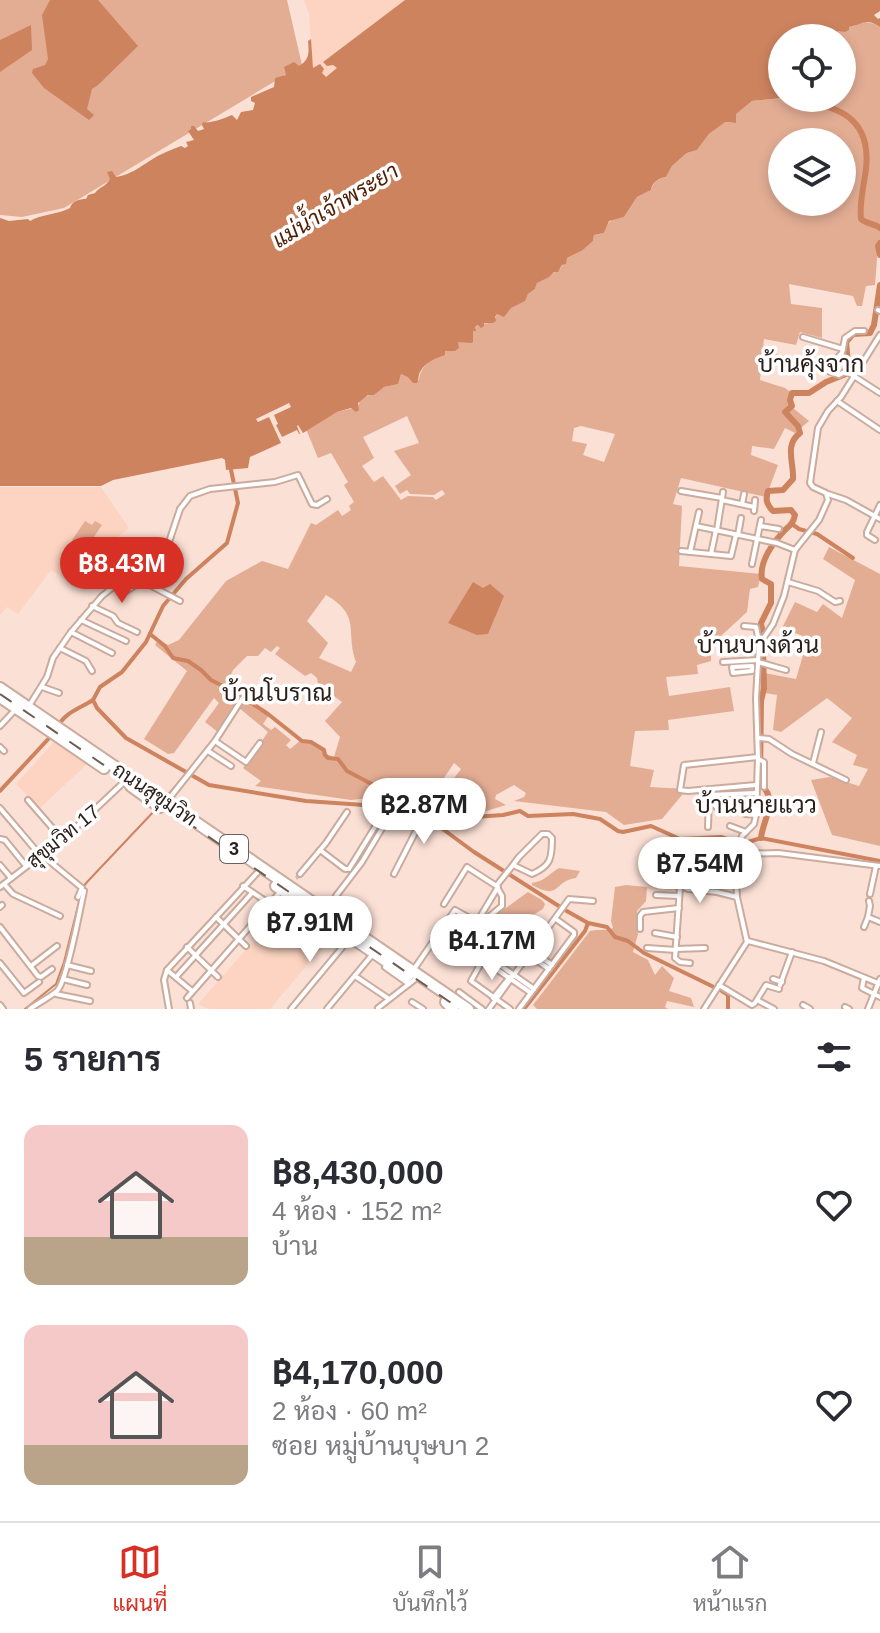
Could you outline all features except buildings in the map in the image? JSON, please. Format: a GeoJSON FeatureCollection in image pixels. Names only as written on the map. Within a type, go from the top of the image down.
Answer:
{"type":"FeatureCollection","features":[{"type":"Feature","properties":{"kind":"highway","name":"ถนนสุขุมวิท"},"geometry":{"type":"LineString","coordinates":[[0,688],[22,708],[124,782],[257,873],[294,881],[350,938],[374,957],[468,1009]]}},
{"type":"Feature","properties":{"kind":"highway","name":"ถนนสุขุมวิท"},"geometry":{"type":"LineString","coordinates":[[0,697],[331,904],[412,978]]}},
{"type":"Feature","properties":{"kind":"highway","name":"ถนนสุขุมวิท"},"geometry":{"type":"LineString","coordinates":[[437,992],[450,1006]]}},
{"type":"Feature","properties":{"kind":"street"},"geometry":{"type":"LineString","coordinates":[[832,371],[835,360],[842,354],[845,338],[855,331],[864,331]]}},
{"type":"Feature","properties":{"kind":"street"},"geometry":{"type":"LineString","coordinates":[[877,517],[812,485],[811,470],[817,431],[825,415],[837,401],[849,373],[880,335]]}},
{"type":"Feature","properties":{"kind":"street"},"geometry":{"type":"LineString","coordinates":[[803,337],[843,349]]}},
{"type":"Feature","properties":{"kind":"street"},"geometry":{"type":"LineString","coordinates":[[770,357],[840,375],[849,373],[880,393]]}},
{"type":"Feature","properties":{"kind":"street"},"geometry":{"type":"LineString","coordinates":[[837,401],[880,430]]}},
{"type":"Feature","properties":{"kind":"street"},"geometry":{"type":"LineString","coordinates":[[0,726],[2,720],[22,708],[42,687],[59,648],[92,606],[169,542],[180,509],[190,496],[210,489],[275,482],[298,475],[312,504],[317,505],[327,499]]}},
{"type":"Feature","properties":{"kind":"street"},"geometry":{"type":"LineString","coordinates":[[681,491],[722,496],[754,509],[755,500]]}},
{"type":"Feature","properties":{"kind":"street"},"geometry":{"type":"LineString","coordinates":[[760,641],[780,607],[795,550],[826,504],[826,493]]}},
{"type":"Feature","properties":{"kind":"street"},"geometry":{"type":"LineString","coordinates":[[742,504],[744,494]]}},
{"type":"Feature","properties":{"kind":"street"},"geometry":{"type":"LineString","coordinates":[[711,554],[722,496]]}},
{"type":"Feature","properties":{"kind":"street"},"geometry":{"type":"LineString","coordinates":[[875,540],[867,534],[880,505]]}},
{"type":"Feature","properties":{"kind":"street"},"geometry":{"type":"LineString","coordinates":[[690,552],[699,512]]}},
{"type":"Feature","properties":{"kind":"street"},"geometry":{"type":"LineString","coordinates":[[681,551],[731,556],[741,518]]}},
{"type":"Feature","properties":{"kind":"street"},"geometry":{"type":"LineString","coordinates":[[752,564],[760,523],[779,529]]}},
{"type":"Feature","properties":{"kind":"street"},"geometry":{"type":"LineString","coordinates":[[696,526],[774,542],[795,550]]}},
{"type":"Feature","properties":{"kind":"street"},"geometry":{"type":"LineString","coordinates":[[98,561],[126,591],[141,581],[179,600]]}},
{"type":"Feature","properties":{"kind":"street"},"geometry":{"type":"LineString","coordinates":[[788,582],[818,591],[835,602],[840,601]]}},
{"type":"Feature","properties":{"kind":"street"},"geometry":{"type":"LineString","coordinates":[[92,606],[137,632]]}},
{"type":"Feature","properties":{"kind":"street"},"geometry":{"type":"LineString","coordinates":[[81,620],[126,641]]}},
{"type":"Feature","properties":{"kind":"street"},"geometry":{"type":"LineString","coordinates":[[704,1009],[748,941],[737,897],[736,853],[741,840],[754,824],[756,815],[760,738],[756,698],[760,641],[756,627],[744,626]]}},
{"type":"Feature","properties":{"kind":"street"},"geometry":{"type":"LineString","coordinates":[[71,632],[112,653]]}},
{"type":"Feature","properties":{"kind":"street"},"geometry":{"type":"LineString","coordinates":[[59,648],[86,661],[92,671]]}},
{"type":"Feature","properties":{"kind":"street"},"geometry":{"type":"LineString","coordinates":[[723,662],[759,663],[786,670]]}},
{"type":"Feature","properties":{"kind":"street"},"geometry":{"type":"LineString","coordinates":[[759,663],[751,672],[732,672],[733,667],[759,663]]}},
{"type":"Feature","properties":{"kind":"street"},"geometry":{"type":"LineString","coordinates":[[42,687],[59,693]]}},
{"type":"Feature","properties":{"kind":"street"},"geometry":{"type":"LineString","coordinates":[[166,802],[208,751],[242,699]]}},
{"type":"Feature","properties":{"kind":"street"},"geometry":{"type":"LineString","coordinates":[[813,763],[821,732]]}},
{"type":"Feature","properties":{"kind":"street"},"geometry":{"type":"LineString","coordinates":[[760,738],[769,739],[846,780]]}},
{"type":"Feature","properties":{"kind":"street"},"geometry":{"type":"LineString","coordinates":[[215,741],[246,762],[260,743]]}},
{"type":"Feature","properties":{"kind":"street"},"geometry":{"type":"LineString","coordinates":[[208,751],[231,766]]}},
{"type":"Feature","properties":{"kind":"street"},"geometry":{"type":"LineString","coordinates":[[756,785],[680,790],[684,765],[759,759],[764,764],[764,787]]}},
{"type":"Feature","properties":{"kind":"street","name":"สุขุมวิท 17"},"geometry":{"type":"LineString","coordinates":[[2,886],[62,839],[124,782]]}},
{"type":"Feature","properties":{"kind":"street"},"geometry":{"type":"LineString","coordinates":[[708,827],[709,795],[756,793]]}},
{"type":"Feature","properties":{"kind":"street"},"geometry":{"type":"LineString","coordinates":[[28,800],[62,839]]}},
{"type":"Feature","properties":{"kind":"street"},"geometry":{"type":"LineString","coordinates":[[716,807],[726,812],[741,811],[756,815]]}},
{"type":"Feature","properties":{"kind":"street"},"geometry":{"type":"LineString","coordinates":[[0,808],[40,854],[82,888],[78,897]]}},
{"type":"Feature","properties":{"kind":"street"},"geometry":{"type":"LineString","coordinates":[[189,1003],[192,991],[294,881],[347,812]]}},
{"type":"Feature","properties":{"kind":"street"},"geometry":{"type":"LineString","coordinates":[[320,850],[349,869],[378,822],[370,815]]}},
{"type":"Feature","properties":{"kind":"street"},"geometry":{"type":"LineString","coordinates":[[331,904],[391,817],[418,827],[394,874]]}},
{"type":"Feature","properties":{"kind":"street"},"geometry":{"type":"LineString","coordinates":[[730,826],[746,832]]}},
{"type":"Feature","properties":{"kind":"street"},"geometry":{"type":"LineString","coordinates":[[477,922],[506,873],[519,857],[542,834],[552,838],[551,860],[543,868],[532,874],[513,865]]}},
{"type":"Feature","properties":{"kind":"street"},"geometry":{"type":"LineString","coordinates":[[0,839],[5,840],[26,866]]}},
{"type":"Feature","properties":{"kind":"street"},"geometry":{"type":"LineString","coordinates":[[680,848],[675,882],[680,887],[737,897]]}},
{"type":"Feature","properties":{"kind":"street"},"geometry":{"type":"LineString","coordinates":[[736,853],[778,853],[878,866],[870,894]]}},
{"type":"Feature","properties":{"kind":"street"},"geometry":{"type":"LineString","coordinates":[[0,865],[11,878]]}},
{"type":"Feature","properties":{"kind":"street"},"geometry":{"type":"LineString","coordinates":[[439,900],[444,904],[477,922],[502,906],[502,896],[498,887],[467,867],[444,904]]}},
{"type":"Feature","properties":{"kind":"street"},"geometry":{"type":"LineString","coordinates":[[169,1009],[164,980],[167,970],[257,873]]}},
{"type":"Feature","properties":{"kind":"street"},"geometry":{"type":"LineString","coordinates":[[2,886],[60,916]]}},
{"type":"Feature","properties":{"kind":"street"},"geometry":{"type":"LineString","coordinates":[[243,886],[270,904]]}},
{"type":"Feature","properties":{"kind":"street"},"geometry":{"type":"LineString","coordinates":[[680,887],[676,959],[690,963]]}},
{"type":"Feature","properties":{"kind":"street"},"geometry":{"type":"LineString","coordinates":[[30,1009],[60,987],[84,891]]}},
{"type":"Feature","properties":{"kind":"street"},"geometry":{"type":"LineString","coordinates":[[176,977],[252,893]]}},
{"type":"Feature","properties":{"kind":"street"},"geometry":{"type":"LineString","coordinates":[[656,895],[679,896]]}},
{"type":"Feature","properties":{"kind":"street"},"geometry":{"type":"LineString","coordinates":[[459,992],[486,1009],[570,898],[593,901]]}},
{"type":"Feature","properties":{"kind":"street"},"geometry":{"type":"LineString","coordinates":[[864,927],[869,901]]}},
{"type":"Feature","properties":{"kind":"street"},"geometry":{"type":"LineString","coordinates":[[640,929],[643,912],[679,908]]}},
{"type":"Feature","properties":{"kind":"street"},"geometry":{"type":"LineString","coordinates":[[378,1008],[412,978],[455,910]]}},
{"type":"Feature","properties":{"kind":"street"},"geometry":{"type":"LineString","coordinates":[[216,917],[246,946]]}},
{"type":"Feature","properties":{"kind":"street"},"geometry":{"type":"LineString","coordinates":[[868,917],[880,922]]}},
{"type":"Feature","properties":{"kind":"street"},"geometry":{"type":"LineString","coordinates":[[529,918],[547,931]]}},
{"type":"Feature","properties":{"kind":"street"},"geometry":{"type":"LineString","coordinates":[[519,1009],[575,933],[556,918]]}},
{"type":"Feature","properties":{"kind":"street"},"geometry":{"type":"LineString","coordinates":[[0,927],[41,977],[52,969]]}},
{"type":"Feature","properties":{"kind":"street"},"geometry":{"type":"LineString","coordinates":[[655,933],[677,937]]}},
{"type":"Feature","properties":{"kind":"street"},"geometry":{"type":"LineString","coordinates":[[530,953],[506,935],[507,940],[550,967]]}},
{"type":"Feature","properties":{"kind":"street"},"geometry":{"type":"LineString","coordinates":[[291,1009],[350,938]]}},
{"type":"Feature","properties":{"kind":"street"},"geometry":{"type":"LineString","coordinates":[[748,941],[824,961],[880,982],[877,995],[868,1009]]}},
{"type":"Feature","properties":{"kind":"street"},"geometry":{"type":"LineString","coordinates":[[31,966],[57,946]]}},
{"type":"Feature","properties":{"kind":"street"},"geometry":{"type":"LineString","coordinates":[[187,947],[218,977]]}},
{"type":"Feature","properties":{"kind":"street"},"geometry":{"type":"LineString","coordinates":[[647,948],[705,948]]}},
{"type":"Feature","properties":{"kind":"street"},"geometry":{"type":"LineString","coordinates":[[488,950],[487,956],[533,991]]}},
{"type":"Feature","properties":{"kind":"street"},"geometry":{"type":"LineString","coordinates":[[780,985],[792,952]]}},
{"type":"Feature","properties":{"kind":"street"},"geometry":{"type":"LineString","coordinates":[[327,1009],[374,957]]}},
{"type":"Feature","properties":{"kind":"street"},"geometry":{"type":"LineString","coordinates":[[510,1009],[471,981],[481,963],[486,962],[513,975]]}},
{"type":"Feature","properties":{"kind":"street"},"geometry":{"type":"LineString","coordinates":[[0,963],[24,993],[39,982]]}},
{"type":"Feature","properties":{"kind":"street"},"geometry":{"type":"LineString","coordinates":[[67,965],[91,971]]}},
{"type":"Feature","properties":{"kind":"street"},"geometry":{"type":"LineString","coordinates":[[385,967],[412,978]]}},
{"type":"Feature","properties":{"kind":"street"},"geometry":{"type":"LineString","coordinates":[[167,970],[192,991]]}},
{"type":"Feature","properties":{"kind":"street"},"geometry":{"type":"LineString","coordinates":[[355,976],[389,999]]}},
{"type":"Feature","properties":{"kind":"street"},"geometry":{"type":"LineString","coordinates":[[865,977],[862,988],[877,995]]}},
{"type":"Feature","properties":{"kind":"street"},"geometry":{"type":"LineString","coordinates":[[63,979],[87,985]]}},
{"type":"Feature","properties":{"kind":"street"},"geometry":{"type":"LineString","coordinates":[[773,979],[780,985]]}},
{"type":"Feature","properties":{"kind":"street"},"geometry":{"type":"LineString","coordinates":[[718,988],[753,1005],[766,985],[780,985]]}},
{"type":"Feature","properties":{"kind":"street"},"geometry":{"type":"LineString","coordinates":[[53,993],[90,1001]]}},
{"type":"Feature","properties":{"kind":"street"},"geometry":{"type":"LineString","coordinates":[[757,1000],[774,1009]]}},
{"type":"Feature","properties":{"kind":"street"},"geometry":{"type":"LineString","coordinates":[[412,1002],[423,1009]]}},
{"type":"Feature","properties":{"kind":"street"},"geometry":{"type":"LineString","coordinates":[[803,1005],[810,1009]]}},
{"type":"Feature","properties":{"kind":"shaded area"},"geometry":{"type":"Polygon","coordinates":[[[0,0],[287,0],[302,65],[64,208],[22,217],[0,215],[0,0]]]}},
{"type":"Feature","properties":{"kind":"shaded area"},"geometry":{"type":"Polygon","coordinates":[[[304,0],[405,0],[324,61],[337,69],[325,77],[313,69],[309,14],[304,0]]]}},
{"type":"Feature","properties":{"kind":"shaded area"},"geometry":{"type":"Polygon","coordinates":[[[861,21],[880,27],[880,245],[875,285],[866,286],[862,306],[857,306],[853,296],[789,284],[791,304],[822,308],[822,338],[800,332],[796,345],[764,339],[760,380],[792,393],[793,408],[809,421],[795,433],[785,428],[774,449],[752,446],[751,455],[778,465],[766,497],[681,478],[673,504],[682,506],[679,566],[761,574],[758,587],[750,589],[747,612],[711,645],[711,661],[697,665],[698,674],[666,677],[669,696],[730,687],[734,711],[668,720],[669,730],[635,731],[630,766],[654,770],[650,787],[687,789],[662,819],[624,825],[606,812],[514,801],[526,793],[514,785],[496,795],[495,799],[506,805],[483,812],[430,810],[461,769],[454,763],[440,784],[420,789],[412,797],[398,795],[351,800],[255,786],[261,781],[243,768],[268,732],[238,707],[219,733],[205,722],[219,703],[214,698],[174,753],[168,754],[144,739],[187,671],[155,645],[158,640],[168,645],[179,640],[226,581],[262,561],[288,569],[311,523],[316,525],[338,510],[342,516],[351,510],[349,506],[354,502],[344,485],[348,482],[331,453],[318,458],[306,429],[337,412],[358,407],[360,400],[384,387],[397,384],[401,374],[419,380],[428,362],[458,346],[458,342],[471,339],[478,326],[493,323],[497,314],[504,316],[510,308],[524,301],[537,283],[560,269],[567,258],[583,250],[593,241],[594,235],[604,233],[611,221],[624,217],[637,197],[666,177],[672,166],[687,153],[697,150],[709,134],[724,122],[735,123],[735,114],[752,101],[768,99],[768,112],[856,112],[856,25],[861,21]],[[407,416],[363,437],[374,458],[362,466],[374,482],[383,476],[401,500],[408,496],[433,497],[436,500],[445,494],[442,490],[434,495],[410,494],[407,490],[400,494],[395,486],[411,475],[394,451],[419,443],[407,416]],[[581,426],[574,428],[572,441],[587,444],[583,455],[604,462],[615,434],[581,426]],[[326,595],[307,621],[328,643],[319,658],[351,672],[356,662],[350,625],[344,610],[326,595]],[[277,646],[271,652],[265,648],[258,656],[247,656],[233,670],[227,685],[269,715],[263,724],[271,730],[275,727],[291,740],[286,745],[290,749],[301,740],[307,740],[334,757],[340,737],[325,721],[342,702],[318,685],[317,678],[311,673],[305,676],[275,654],[280,648],[277,646]]]}},
{"type":"Feature","properties":{"kind":"shaded area"},"geometry":{"type":"Polygon","coordinates":[[[0,487],[101,487],[129,528],[65,579],[51,570],[18,614],[7,607],[0,615],[0,487]]]}},
{"type":"Feature","properties":{"kind":"shaded area"},"geometry":{"type":"Polygon","coordinates":[[[85,521],[102,525],[85,550],[72,540],[85,521]]]}},
{"type":"Feature","properties":{"kind":"shaded area"},"geometry":{"type":"Polygon","coordinates":[[[829,547],[880,574],[880,846],[832,835],[811,780],[830,777],[859,786],[868,769],[853,765],[857,755],[832,742],[852,718],[827,698],[781,732],[773,730],[777,695],[765,693],[764,673],[796,679],[808,638],[782,628],[795,602],[817,612],[823,604],[842,618],[855,580],[823,559],[829,547]]]}},
{"type":"Feature","properties":{"kind":"shaded area"},"geometry":{"type":"Polygon","coordinates":[[[57,739],[90,761],[40,808],[16,784],[57,739]]]}},
{"type":"Feature","properties":{"kind":"shaded area"},"geometry":{"type":"Polygon","coordinates":[[[650,844],[679,848],[678,891],[647,889],[650,844]]]}},
{"type":"Feature","properties":{"kind":"shaded area"},"geometry":{"type":"Polygon","coordinates":[[[559,868],[580,871],[576,878],[553,891],[532,885],[532,883],[559,868]]]}},
{"type":"Feature","properties":{"kind":"shaded area"},"geometry":{"type":"Polygon","coordinates":[[[615,887],[647,887],[646,901],[637,911],[638,934],[633,952],[648,960],[655,975],[662,966],[674,978],[669,991],[691,998],[694,1007],[667,1001],[665,1007],[668,1009],[537,1009],[533,1005],[590,931],[613,928],[615,887]]]}},
{"type":"Feature","properties":{"kind":"shaded area"},"geometry":{"type":"Polygon","coordinates":[[[528,892],[542,900],[545,904],[543,909],[493,939],[484,932],[457,948],[458,943],[528,892]]]}},
{"type":"Feature","properties":{"kind":"shaded area"},"geometry":{"type":"Polygon","coordinates":[[[289,901],[334,933],[270,1009],[209,1009],[198,1004],[289,901]]]}},
{"type":"Feature","properties":{"kind":"water"},"geometry":{"type":"Polygon","coordinates":[[[50,0],[98,0],[138,46],[92,89],[87,109],[94,115],[89,120],[44,88],[32,73],[33,69],[45,65],[48,59],[42,15],[50,0]]]}},
{"type":"Feature","properties":{"kind":"water","name":"แม่น้ำเจ้าพระยา"},"geometry":{"type":"Polygon","coordinates":[[[405,0],[880,0],[880,11],[874,15],[880,18],[880,27],[867,22],[856,25],[768,24],[768,99],[752,101],[736,114],[736,123],[725,122],[709,134],[697,150],[687,153],[672,166],[666,177],[637,197],[624,217],[609,221],[604,233],[594,235],[593,241],[567,258],[566,264],[558,272],[537,283],[525,301],[511,308],[504,317],[497,314],[493,323],[475,327],[473,342],[458,342],[459,348],[455,351],[445,351],[445,355],[425,366],[419,373],[417,383],[401,374],[398,384],[368,395],[358,403],[359,410],[356,412],[351,408],[337,412],[303,433],[298,425],[300,434],[297,430],[282,437],[276,425],[274,415],[291,407],[289,403],[256,419],[258,422],[269,417],[281,443],[250,457],[248,468],[226,470],[222,458],[113,480],[101,486],[0,486],[0,218],[30,221],[70,208],[74,202],[86,199],[107,183],[110,179],[107,172],[112,171],[116,177],[126,174],[162,154],[188,146],[186,142],[194,140],[188,131],[191,126],[198,131],[204,129],[203,122],[232,115],[237,120],[241,112],[253,110],[255,103],[251,97],[274,87],[275,78],[286,75],[284,67],[294,62],[299,66],[305,61],[311,39],[313,68],[320,64],[326,77],[337,68],[323,62],[405,0]]]}},
{"type":"Feature","properties":{"kind":"water"},"geometry":{"type":"Polygon","coordinates":[[[31,25],[32,50],[0,72],[0,40],[31,25]]]}},
{"type":"Feature","properties":{"kind":"water"},"geometry":{"type":"Polygon","coordinates":[[[473,582],[483,588],[490,584],[504,596],[488,634],[477,635],[448,623],[473,582]]]}},
{"type":"Feature","properties":{"kind":"waterway"},"geometry":{"type":"LineString","coordinates":[[839,112],[856,124],[863,135],[866,169],[861,219],[880,228]]}},
{"type":"Feature","properties":{"kind":"waterway"},"geometry":{"type":"LineString","coordinates":[[880,243],[880,255]]}},
{"type":"Feature","properties":{"kind":"waterway"},"geometry":{"type":"LineString","coordinates":[[761,838],[769,803],[760,777],[765,645],[761,623],[771,603],[771,584],[762,579],[762,573],[768,553],[795,515],[791,510],[773,511],[767,502],[767,494],[768,491],[783,490],[793,479],[791,448],[800,433],[798,426],[785,412],[792,406],[792,393],[809,393],[846,374],[846,342],[853,334],[870,333],[880,285]]}},
{"type":"Feature","properties":{"kind":"waterway"},"geometry":{"type":"LineString","coordinates":[[230,465],[238,503],[227,543],[186,579],[163,606],[146,642],[122,672],[100,687],[93,700],[126,738],[209,785],[306,801],[397,804],[431,815],[474,817],[520,811],[528,816],[573,814],[600,819],[623,832],[651,826],[680,839],[721,837],[742,844],[761,838],[880,861]]}},
{"type":"Feature","properties":{"kind":"waterway"},"geometry":{"type":"LineString","coordinates":[[792,524],[817,534],[853,558]]}},
{"type":"Feature","properties":{"kind":"waterway"},"geometry":{"type":"LineString","coordinates":[[150,634],[165,646],[173,658],[188,661],[211,680],[268,714],[302,741],[311,742],[324,750],[328,758],[338,759],[347,771],[385,791],[397,804]]}},
{"type":"Feature","properties":{"kind":"waterway"},"geometry":{"type":"LineString","coordinates":[[60,723],[93,700]]}},
{"type":"Feature","properties":{"kind":"waterway"},"geometry":{"type":"LineString","coordinates":[[0,791],[51,736]]}},
{"type":"Feature","properties":{"kind":"waterway"},"geometry":{"type":"LineString","coordinates":[[167,796],[186,774]]}},
{"type":"Feature","properties":{"kind":"waterway"},"geometry":{"type":"LineString","coordinates":[[82,888],[157,808]]}},
{"type":"Feature","properties":{"kind":"waterway"},"geometry":{"type":"LineString","coordinates":[[423,814],[474,852],[565,910],[588,923],[607,927],[615,937],[722,991],[728,995],[728,1009]]}},
{"type":"Feature","properties":{"kind":"waterway"},"geometry":{"type":"LineString","coordinates":[[25,1009],[56,984],[80,898]]}},
{"type":"Feature","properties":{"kind":"waterway"},"geometry":{"type":"LineString","coordinates":[[524,1009],[588,923]]}},
{"type":"Feature","properties":{"kind":"railway"},"geometry":{"type":"LineString","coordinates":[[0,694],[460,1009]]}},
{"type":"Feature","properties":{"kind":"district","name":"บ้านคุ้งจาก"},"geometry":{"type":"Point","coordinates":[811,364]}},
{"type":"Feature","properties":{"kind":"district","name":"บ้านบางด้วน"},"geometry":{"type":"Point","coordinates":[758,645]}},
{"type":"Feature","properties":{"kind":"district","name":"บ้านโบราณ"},"geometry":{"type":"Point","coordinates":[277,693]}},
{"type":"Feature","properties":{"kind":"district","name":"บ้านนายแวว"},"geometry":{"type":"Point","coordinates":[756,805]}}]}
